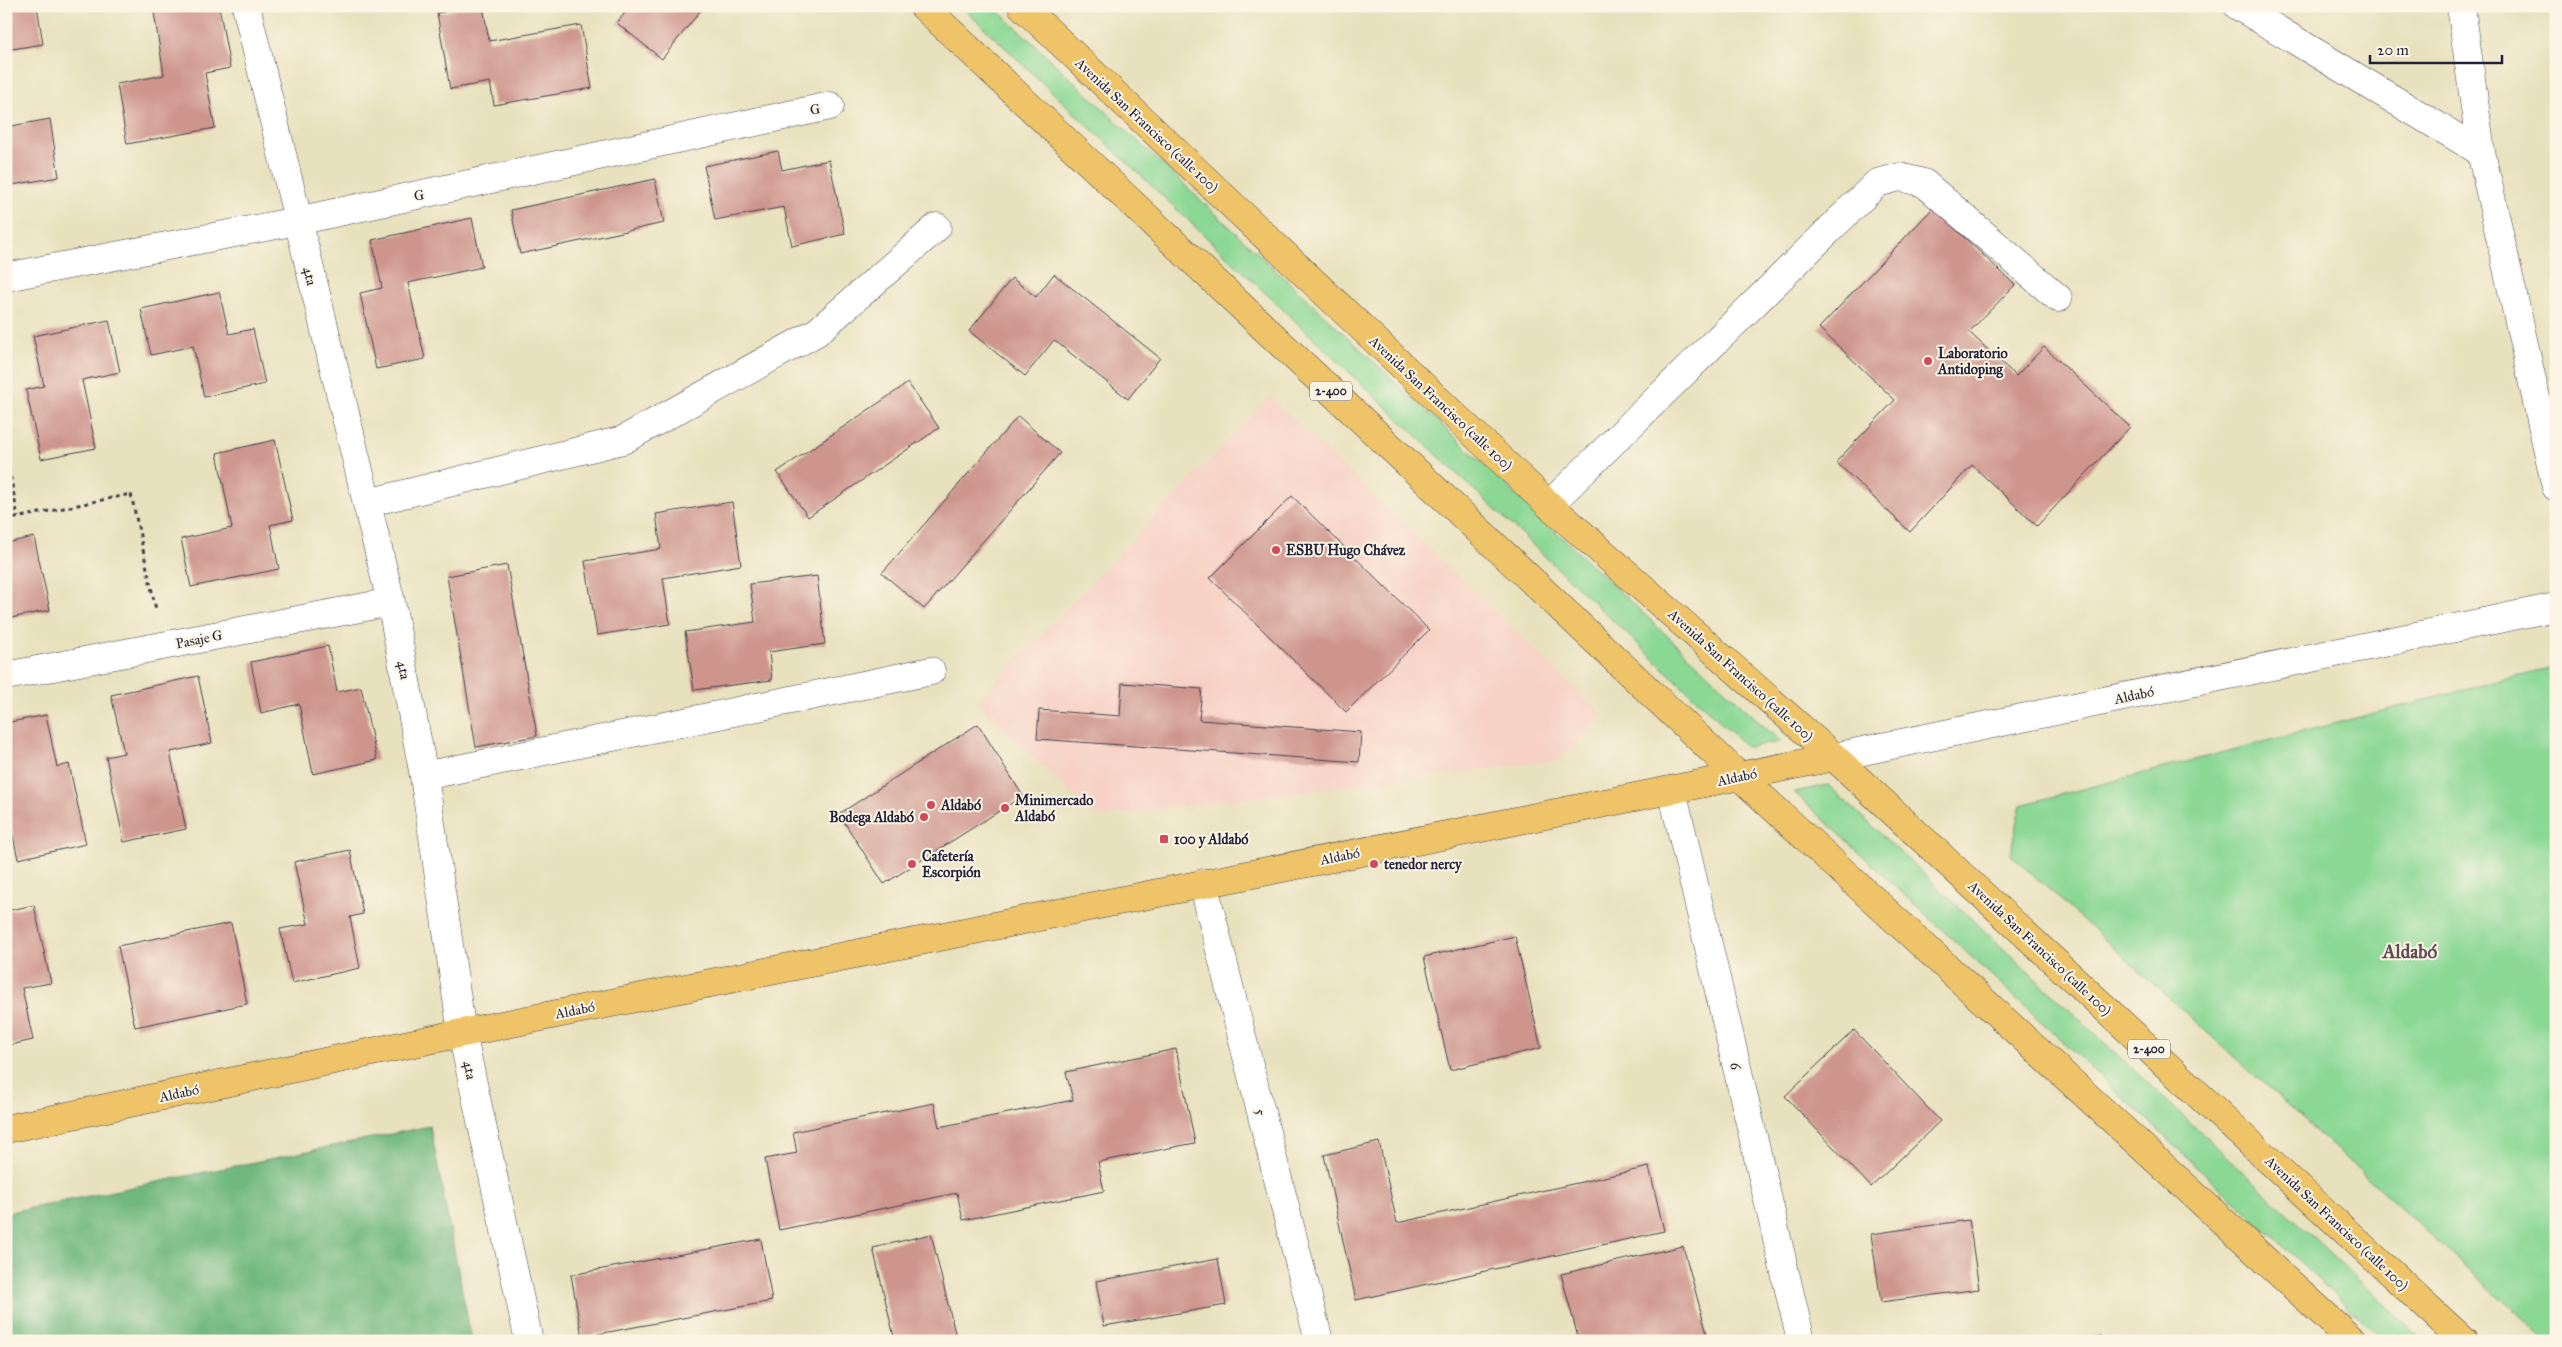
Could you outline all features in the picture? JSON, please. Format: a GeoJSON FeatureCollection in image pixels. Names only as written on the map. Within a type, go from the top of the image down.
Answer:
{"type":"FeatureCollection","features":[{"type":"Feature","properties":{"kind":"main road","name":"2-400"},"geometry":{"type":"LineString","coordinates":[[923,6],[1739,776],[2353,1341]]}},
{"type":"Feature","properties":{"kind":"main road","name":"Avenida San Francisco (calle 100)"},"geometry":{"type":"LineString","coordinates":[[1022,6],[1549,505],[1834,757],[2464,1341]]}},
{"type":"Feature","properties":{"kind":"main road","name":"Aldabó"},"geometry":{"type":"LineString","coordinates":[[6,1129],[462,1033],[1834,757]]}},
{"type":"Feature","properties":{"kind":"street","name":"4ta"},"geometry":{"type":"LineString","coordinates":[[246,6],[296,221],[391,602],[424,776],[462,1033],[529,1341]]}},
{"type":"Feature","properties":{"kind":"street"},"geometry":{"type":"LineString","coordinates":[[2238,6],[2481,152]]}},
{"type":"Feature","properties":{"kind":"street"},"geometry":{"type":"LineString","coordinates":[[2461,6],[2481,152],[2556,487]]}},
{"type":"Feature","properties":{"kind":"street","name":"G"},"geometry":{"type":"LineString","coordinates":[[6,277],[296,221],[830,106]]}},
{"type":"Feature","properties":{"kind":"street"},"geometry":{"type":"LineString","coordinates":[[1549,505],[1877,183],[1900,177],[1924,183],[2058,298]]}},
{"type":"Feature","properties":{"kind":"street"},"geometry":{"type":"LineString","coordinates":[[367,503],[623,440],[817,332],[937,227]]}},
{"type":"Feature","properties":{"kind":"street","name":"Pasaje G"},"geometry":{"type":"LineString","coordinates":[[6,676],[391,602]]}},
{"type":"Feature","properties":{"kind":"street","name":"Aldabó"},"geometry":{"type":"LineString","coordinates":[[1834,757],[2556,608]]}},
{"type":"Feature","properties":{"kind":"street"},"geometry":{"type":"LineString","coordinates":[[424,776],[931,671]]}},
{"type":"Feature","properties":{"kind":"street","name":"6"},"geometry":{"type":"LineString","coordinates":[[1672,790],[1801,1341]]}},
{"type":"Feature","properties":{"kind":"street","name":"5"},"geometry":{"type":"LineString","coordinates":[[1202,883],[1318,1341]]}},
{"type":"Feature","properties":{"kind":"path"},"geometry":{"type":"LineString","coordinates":[[6,452],[18,517]]}},
{"type":"Feature","properties":{"kind":"path"},"geometry":{"type":"LineString","coordinates":[[6,520],[131,494],[164,645]]}},
{"type":"Feature","properties":{"kind":"shaded area","name":"ESBU Hugo Chávez"},"geometry":{"type":"Polygon","coordinates":[[[1270,397],[1603,715],[1560,760],[1096,817],[976,702],[1270,397]]]}},
{"type":"Feature","properties":{"kind":"green space"},"geometry":{"type":"Polygon","coordinates":[[[961,6],[993,6],[1781,742],[1747,747],[961,6]]]}},
{"type":"Feature","properties":{"kind":"green space"},"geometry":{"type":"Polygon","coordinates":[[[2556,666],[2556,1341],[2548,1341],[2011,855],[2021,805],[2556,666]]]}},
{"type":"Feature","properties":{"kind":"green space"},"geometry":{"type":"Polygon","coordinates":[[[1828,785],[2424,1341],[2385,1341],[1794,792],[1828,785]]]}},
{"type":"Feature","properties":{"kind":"green space"},"geometry":{"type":"Polygon","coordinates":[[[430,1126],[472,1341],[6,1341],[6,1213],[430,1126]]]}},
{"type":"Feature","properties":{"kind":"building"},"geometry":{"type":"Polygon","coordinates":[[[6,6],[37,6],[43,44],[6,50],[6,6]]]}},
{"type":"Feature","properties":{"kind":"building"},"geometry":{"type":"Polygon","coordinates":[[[153,6],[219,6],[230,68],[205,73],[215,128],[127,144],[117,84],[164,75],[153,6]]]}},
{"type":"Feature","properties":{"kind":"building"},"geometry":{"type":"Polygon","coordinates":[[[483,6],[489,41],[581,25],[592,88],[494,105],[490,82],[450,89],[437,13],[483,6]]]}},
{"type":"Feature","properties":{"kind":"building"},"geometry":{"type":"Polygon","coordinates":[[[630,6],[704,6],[662,59],[617,23],[630,6]]]}},
{"type":"Feature","properties":{"kind":"building"},"geometry":{"type":"Polygon","coordinates":[[[50,119],[59,177],[6,186],[6,127],[50,119]]]}},
{"type":"Feature","properties":{"kind":"building"},"geometry":{"type":"Polygon","coordinates":[[[778,151],[782,170],[829,160],[845,234],[792,246],[784,207],[715,220],[704,166],[778,151]]]}},
{"type":"Feature","properties":{"kind":"building"},"geometry":{"type":"Polygon","coordinates":[[[655,179],[664,223],[520,254],[511,210],[655,179]]]}},
{"type":"Feature","properties":{"kind":"building","name":"Laboratorio Antidoping"},"geometry":{"type":"Polygon","coordinates":[[[1933,208],[2015,285],[1969,332],[2016,376],[2044,347],[2130,427],[2037,526],[1972,465],[1910,532],[1836,462],[1895,400],[1819,328],[1933,208]]]}},
{"type":"Feature","properties":{"kind":"building"},"geometry":{"type":"Polygon","coordinates":[[[472,218],[482,267],[408,283],[425,359],[376,369],[360,293],[382,288],[372,240],[472,218]]]}},
{"type":"Feature","properties":{"kind":"building"},"geometry":{"type":"Polygon","coordinates":[[[1054,274],[1160,358],[1128,399],[1054,340],[1025,376],[969,331],[1012,278],[1036,297],[1054,274]]]}},
{"type":"Feature","properties":{"kind":"building"},"geometry":{"type":"Polygon","coordinates":[[[219,292],[229,334],[253,329],[265,384],[204,397],[193,346],[151,355],[141,309],[219,292]]]}},
{"type":"Feature","properties":{"kind":"building"},"geometry":{"type":"Polygon","coordinates":[[[109,320],[120,372],[82,380],[96,448],[41,459],[26,390],[44,386],[33,336],[109,320]]]}},
{"type":"Feature","properties":{"kind":"building"},"geometry":{"type":"Polygon","coordinates":[[[908,383],[939,428],[808,517],[777,472],[908,383]]]}},
{"type":"Feature","properties":{"kind":"building"},"geometry":{"type":"Polygon","coordinates":[[[1018,416],[1060,453],[924,609],[882,573],[1018,416]]]}},
{"type":"Feature","properties":{"kind":"building"},"geometry":{"type":"Polygon","coordinates":[[[275,440],[293,520],[270,525],[279,569],[191,587],[181,539],[232,528],[217,453],[275,440]]]}},
{"type":"Feature","properties":{"kind":"building"},"geometry":{"type":"Polygon","coordinates":[[[1292,496],[1429,630],[1346,712],[1210,578],[1292,496]]]}},
{"type":"Feature","properties":{"kind":"building"},"geometry":{"type":"Polygon","coordinates":[[[732,502],[741,565],[663,578],[670,624],[597,635],[585,561],[661,549],[656,514],[732,502]]]}},
{"type":"Feature","properties":{"kind":"building"},"geometry":{"type":"Polygon","coordinates":[[[34,537],[50,610],[6,619],[6,543],[34,537]]]}},
{"type":"Feature","properties":{"kind":"building"},"geometry":{"type":"Polygon","coordinates":[[[507,565],[537,736],[476,747],[447,576],[507,565]]]}},
{"type":"Feature","properties":{"kind":"building"},"geometry":{"type":"Polygon","coordinates":[[[817,576],[825,644],[769,652],[772,680],[694,690],[685,632],[755,622],[750,584],[817,576]]]}},
{"type":"Feature","properties":{"kind":"building"},"geometry":{"type":"Polygon","coordinates":[[[328,646],[337,692],[361,687],[377,760],[313,774],[299,704],[261,713],[251,662],[328,646]]]}},
{"type":"Feature","properties":{"kind":"building"},"geometry":{"type":"Polygon","coordinates":[[[198,676],[212,743],[170,752],[186,829],[124,842],[106,757],[124,753],[111,695],[198,676]]]}},
{"type":"Feature","properties":{"kind":"building"},"geometry":{"type":"Polygon","coordinates":[[[1122,683],[1202,689],[1199,720],[1361,732],[1359,762],[1037,739],[1039,710],[1120,716],[1122,683]]]}},
{"type":"Feature","properties":{"kind":"building"},"geometry":{"type":"Polygon","coordinates":[[[46,715],[57,767],[69,764],[86,844],[18,859],[6,804],[6,723],[46,715]]]}},
{"type":"Feature","properties":{"kind":"building","name":"Aldabó"},"geometry":{"type":"Polygon","coordinates":[[[978,724],[1023,796],[884,884],[839,814],[978,724]]]}},
{"type":"Feature","properties":{"kind":"building"},"geometry":{"type":"Polygon","coordinates":[[[350,850],[363,914],[350,917],[360,968],[292,983],[280,929],[308,924],[294,862],[350,850]]]}},
{"type":"Feature","properties":{"kind":"building"},"geometry":{"type":"Polygon","coordinates":[[[34,905],[51,983],[22,988],[33,1040],[6,1046],[6,911],[34,905]]]}},
{"type":"Feature","properties":{"kind":"building"},"geometry":{"type":"Polygon","coordinates":[[[231,923],[247,1004],[135,1027],[118,946],[231,923]]]}},
{"type":"Feature","properties":{"kind":"building"},"geometry":{"type":"Polygon","coordinates":[[[1515,936],[1541,1048],[1450,1070],[1424,957],[1515,936]]]}},
{"type":"Feature","properties":{"kind":"building"},"geometry":{"type":"Polygon","coordinates":[[[1854,1030],[1940,1121],[1871,1187],[1785,1096],[1854,1030]]]}},
{"type":"Feature","properties":{"kind":"building"},"geometry":{"type":"Polygon","coordinates":[[[1176,1049],[1195,1143],[1098,1162],[1104,1191],[963,1220],[957,1193],[779,1230],[765,1159],[797,1153],[793,1132],[934,1103],[939,1127],[1073,1100],[1066,1072],[1176,1049]]]}},
{"type":"Feature","properties":{"kind":"building"},"geometry":{"type":"Polygon","coordinates":[[[1379,1142],[1397,1223],[1649,1167],[1664,1231],[1356,1300],[1324,1155],[1379,1142]]]}},
{"type":"Feature","properties":{"kind":"building"},"geometry":{"type":"Polygon","coordinates":[[[1969,1220],[1979,1289],[1881,1302],[1871,1234],[1969,1220]]]}},
{"type":"Feature","properties":{"kind":"building"},"geometry":{"type":"Polygon","coordinates":[[[931,1234],[957,1341],[895,1341],[873,1248],[931,1234]]]}},
{"type":"Feature","properties":{"kind":"building"},"geometry":{"type":"Polygon","coordinates":[[[761,1239],[772,1301],[582,1337],[571,1275],[761,1239]]]}},
{"type":"Feature","properties":{"kind":"building"},"geometry":{"type":"Polygon","coordinates":[[[1683,1246],[1709,1341],[1579,1341],[1561,1274],[1683,1246]]]}},
{"type":"Feature","properties":{"kind":"building"},"geometry":{"type":"Polygon","coordinates":[[[1218,1259],[1226,1305],[1104,1326],[1096,1281],[1218,1259]]]}},
{"type":"Feature","properties":{"kind":"building"},"geometry":{"type":"Polygon","coordinates":[[[2101,1336],[2102,1341],[2083,1341],[2083,1340],[2101,1336]]]}},
{"type":"Feature","properties":{"kind":"place","name":"Laboratorio Antidoping"},"geometry":{"type":"Point","coordinates":[1928,361]}},
{"type":"Feature","properties":{"kind":"place","name":"ESBU Hugo Chávez"},"geometry":{"type":"Point","coordinates":[1276,550]}},
{"type":"Feature","properties":{"kind":"place","name":"Aldabó"},"geometry":{"type":"Point","coordinates":[931,805]}},
{"type":"Feature","properties":{"kind":"place","name":"Minimercado Aldabó"},"geometry":{"type":"Point","coordinates":[1005,808]}},
{"type":"Feature","properties":{"kind":"place","name":"Bodega Aldabó"},"geometry":{"type":"Point","coordinates":[924,817]}},
{"type":"Feature","properties":{"kind":"place","name":"100 y Aldabó"},"geometry":{"type":"Point","coordinates":[1164,839]}},
{"type":"Feature","properties":{"kind":"place","name":"Cafetería Escorpión"},"geometry":{"type":"Point","coordinates":[912,864]}},
{"type":"Feature","properties":{"kind":"place","name":"tenedor nercy"},"geometry":{"type":"Point","coordinates":[1374,864]}},
{"type":"Feature","properties":{"kind":"district","name":"Aldabó"},"geometry":{"type":"Point","coordinates":[2410,951]}}]}
